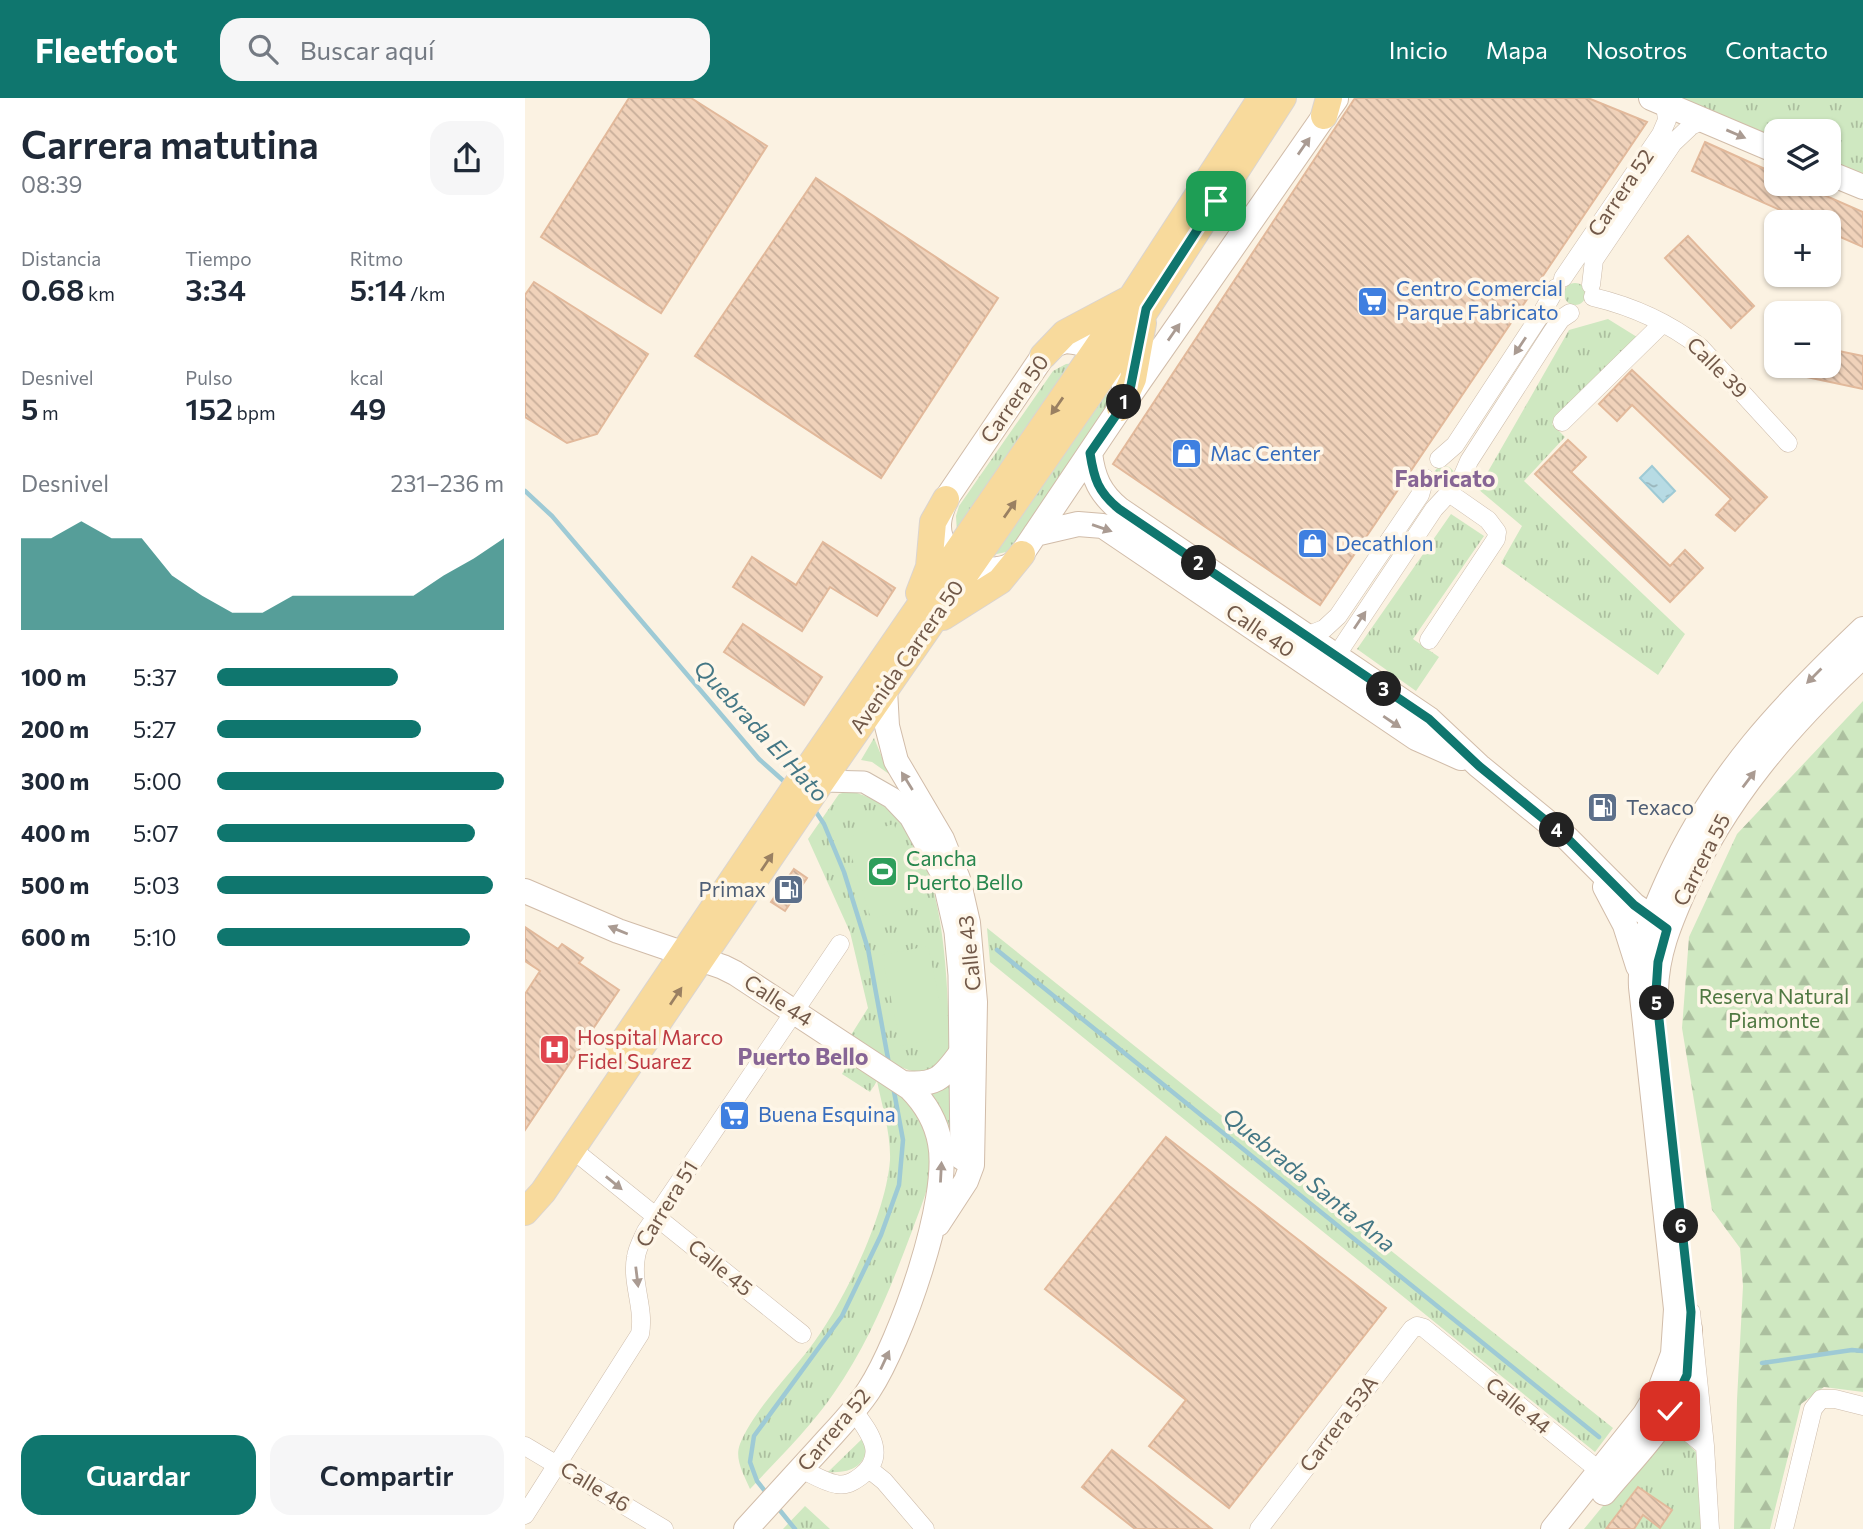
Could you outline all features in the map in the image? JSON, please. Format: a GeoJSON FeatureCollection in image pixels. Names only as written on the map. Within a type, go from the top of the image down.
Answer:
{"type":"FeatureCollection","features":[{"type":"Feature","properties":{"kind":"main road","name":"Avenida Carrera 50"},"geometry":{"type":"LineString","coordinates":[[1139,303],[1261,98]]}},
{"type":"Feature","properties":{"kind":"main road","name":"Avenida Carrera 50"},"geometry":{"type":"LineString","coordinates":[[814,782],[909,638],[1283,98]]}},
{"type":"Feature","properties":{"kind":"main road"},"geometry":{"type":"LineString","coordinates":[[1658,101],[1764,145]]}},
{"type":"Feature","properties":{"kind":"main road"},"geometry":{"type":"LineString","coordinates":[[909,638],[1000,581],[1029,544],[1330,104]]}},
{"type":"Feature","properties":{"kind":"main road"},"geometry":{"type":"LineString","coordinates":[[1841,178],[1863,187]]}},
{"type":"Feature","properties":{"kind":"main road"},"geometry":{"type":"LineString","coordinates":[[1043,356],[1065,332],[1139,303],[1135,372],[1121,408]]}},
{"type":"Feature","properties":{"kind":"main road","name":"Carrera 50"},"geometry":{"type":"LineString","coordinates":[[963,560],[945,546],[940,536],[940,515],[946,499],[1043,356],[1056,344],[1066,341],[1084,344],[1104,355]]}},
{"type":"Feature","properties":{"kind":"main road"},"geometry":{"type":"LineString","coordinates":[[1104,355],[1123,373],[1126,391],[1121,408]]}},
{"type":"Feature","properties":{"kind":"main road","name":"Calle 40"},"geometry":{"type":"LineString","coordinates":[[1090,453],[1099,488],[1105,497],[1307,636],[1326,663]]}},
{"type":"Feature","properties":{"kind":"main road"},"geometry":{"type":"LineString","coordinates":[[909,638],[927,575],[933,522],[946,499]]}},
{"type":"Feature","properties":{"kind":"main road","name":"Calle 40"},"geometry":{"type":"LineString","coordinates":[[1029,544],[1078,524],[1103,526],[1326,663],[1416,738],[1479,766],[1560,832],[1634,905],[1659,923]]}},
{"type":"Feature","properties":{"kind":"main road"},"geometry":{"type":"LineString","coordinates":[[963,560],[984,570],[997,570],[1011,566],[1029,544]]}},
{"type":"Feature","properties":{"kind":"main road","name":"Carrera 55"},"geometry":{"type":"LineString","coordinates":[[1683,1319],[1656,992],[1659,923],[1670,876],[1694,826],[1760,735],[1798,691],[1863,629]]}},
{"type":"Feature","properties":{"kind":"main road","name":"Avenida Carrera 50"},"geometry":{"type":"LineString","coordinates":[[525,1186],[692,956],[786,817],[885,690],[909,638]]}},
{"type":"Feature","properties":{"kind":"main road","name":"Carrera 55"},"geometry":{"type":"LineString","coordinates":[[1683,1319],[1641,973],[1644,939],[1659,923],[1737,795],[1820,696],[1863,656]]}},
{"type":"Feature","properties":{"kind":"main road","name":"Calle 43"},"geometry":{"type":"LineString","coordinates":[[885,690],[887,726],[896,761],[942,839],[958,879],[968,923],[975,1002],[971,1171],[929,1239]]}},
{"type":"Feature","properties":{"kind":"main road"},"geometry":{"type":"LineString","coordinates":[[1593,864],[1624,885],[1637,890],[1655,887],[1670,876]]}},
{"type":"Feature","properties":{"kind":"main road"},"geometry":{"type":"LineString","coordinates":[[1593,864],[1625,925],[1641,973]]}},
{"type":"Feature","properties":{"kind":"main road","name":"Calle 44"},"geometry":{"type":"LineString","coordinates":[[525,891],[618,931],[735,973],[915,1093],[930,1114],[940,1143],[942,1178],[929,1239]]}},
{"type":"Feature","properties":{"kind":"main road","name":"Avenida Carrera 50"},"geometry":{"type":"LineString","coordinates":[[525,1212],[543,1192],[572,1149],[692,956]]}},
{"type":"Feature","properties":{"kind":"main road"},"geometry":{"type":"LineString","coordinates":[[903,1083],[932,1082],[949,1070],[960,1054]]}},
{"type":"Feature","properties":{"kind":"main road","name":"Carrera 52"},"geometry":{"type":"LineString","coordinates":[[753,1522],[869,1391],[893,1345],[929,1239]]}},
{"type":"Feature","properties":{"kind":"main road"},"geometry":{"type":"LineString","coordinates":[[1553,1529],[1658,1427],[1677,1398],[1687,1375],[1683,1319]]}},
{"type":"Feature","properties":{"kind":"main road"},"geometry":{"type":"LineString","coordinates":[[1575,1529],[1660,1389],[1683,1319]]}},
{"type":"Feature","properties":{"kind":"street","name":"Carrera 52"},"geometry":{"type":"LineString","coordinates":[[1439,459],[1455,445],[1661,134],[1667,120],[1658,101]]}},
{"type":"Feature","properties":{"kind":"street","name":"Carrera 52"},"geometry":{"type":"LineString","coordinates":[[1592,291],[1594,260],[1673,143],[1691,126],[1703,120]]}},
{"type":"Feature","properties":{"kind":"street"},"geometry":{"type":"LineString","coordinates":[[1569,276],[1582,277],[1592,291],[1587,308],[1582,312],[1570,313],[1556,301],[1560,283],[1569,276]]}},
{"type":"Feature","properties":{"kind":"street","name":"Calle 39"},"geometry":{"type":"LineString","coordinates":[[1592,291],[1663,323],[1700,347],[1788,443]]}},
{"type":"Feature","properties":{"kind":"street"},"geometry":{"type":"LineString","coordinates":[[1326,663],[1434,509],[1461,487],[1469,461],[1552,332],[1570,313]]}},
{"type":"Feature","properties":{"kind":"street"},"geometry":{"type":"LineString","coordinates":[[1562,422],[1663,323]]}},
{"type":"Feature","properties":{"kind":"street"},"geometry":{"type":"LineString","coordinates":[[1307,636],[1324,629],[1338,616],[1420,495],[1429,466],[1439,459],[1452,460],[1463,475]]}},
{"type":"Feature","properties":{"kind":"street"},"geometry":{"type":"LineString","coordinates":[[1425,478],[1434,494],[1449,496],[1488,520],[1497,532],[1496,539],[1429,640]]}},
{"type":"Feature","properties":{"kind":"street","name":"Calle 43"},"geometry":{"type":"LineString","coordinates":[[814,782],[864,782],[877,788],[902,808],[932,855],[947,893],[955,932],[959,987],[961,1190]]}},
{"type":"Feature","properties":{"kind":"street","name":"Carrera 51"},"geometry":{"type":"LineString","coordinates":[[525,1515],[640,1334],[642,1312],[635,1269],[636,1257],[646,1231],[840,944]]}},
{"type":"Feature","properties":{"kind":"street","name":"Calle 45"},"geometry":{"type":"LineString","coordinates":[[572,1149],[802,1334]]}},
{"type":"Feature","properties":{"kind":"street","name":"Carrera 55"},"geometry":{"type":"LineString","coordinates":[[1683,1319],[1705,1446],[1710,1529]]}},
{"type":"Feature","properties":{"kind":"street","name":"Carrera 53A"},"geometry":{"type":"LineString","coordinates":[[1259,1529],[1412,1329],[1417,1326],[1424,1328]]}},
{"type":"Feature","properties":{"kind":"street","name":"Calle 44"},"geometry":{"type":"LineString","coordinates":[[1424,1328],[1606,1477]]}},
{"type":"Feature","properties":{"kind":"street"},"geometry":{"type":"LineString","coordinates":[[1784,1529],[1813,1409],[1821,1399],[1835,1399],[1863,1406]]}},
{"type":"Feature","properties":{"kind":"street"},"geometry":{"type":"LineString","coordinates":[[801,1469],[836,1484],[852,1483],[869,1469],[873,1464],[875,1450],[869,1431],[854,1411]]}},
{"type":"Feature","properties":{"kind":"street"},"geometry":{"type":"LineString","coordinates":[[1658,1427],[1682,1427],[1705,1446]]}},
{"type":"Feature","properties":{"kind":"street","name":"Calle 46"},"geometry":{"type":"LineString","coordinates":[[525,1446],[664,1529]]}},
{"type":"Feature","properties":{"kind":"street"},"geometry":{"type":"LineString","coordinates":[[869,1469],[884,1481],[925,1529]]}},
{"type":"Feature","properties":{"kind":"green space"},"geometry":{"type":"Polygon","coordinates":[[[1678,98],[1863,98],[1863,177],[1841,167],[1841,119],[1764,119],[1764,135],[1678,98]]]}},
{"type":"Feature","properties":{"kind":"green space"},"geometry":{"type":"Polygon","coordinates":[[[1575,283],[1583,286],[1586,294],[1583,302],[1575,305],[1567,302],[1564,294],[1567,286],[1575,283]]]}},
{"type":"Feature","properties":{"kind":"green space"},"geometry":{"type":"Polygon","coordinates":[[[1608,319],[1637,337],[1552,424],[1565,437],[1524,481],[1685,634],[1658,675],[1501,563],[1522,526],[1478,489],[1569,330],[1608,319]]]}},
{"type":"Feature","properties":{"kind":"green space"},"geometry":{"type":"Polygon","coordinates":[[[1076,363],[957,534],[956,516],[959,506],[1053,371],[1066,364],[1076,363]]]}},
{"type":"Feature","properties":{"kind":"green space"},"geometry":{"type":"Polygon","coordinates":[[[1106,384],[1108,403],[1104,412],[1011,548],[1006,552],[988,556],[1106,384]]]}},
{"type":"Feature","properties":{"kind":"green space"},"geometry":{"type":"Polygon","coordinates":[[[1444,466],[1452,469],[1455,477],[1452,485],[1444,488],[1436,485],[1433,477],[1436,469],[1444,466]]]}},
{"type":"Feature","properties":{"kind":"green space"},"geometry":{"type":"Polygon","coordinates":[[[1451,514],[1484,536],[1413,639],[1439,657],[1416,691],[1357,649],[1451,514]]]}},
{"type":"Feature","properties":{"kind":"green space","name":"Reserva Natural Piamonte"},"geometry":{"type":"Polygon","coordinates":[[[1863,701],[1863,1392],[1824,1387],[1801,1404],[1770,1529],[1734,1529],[1743,1286],[1740,1248],[1712,1210],[1682,1028],[1689,937],[1737,834],[1863,701]]]}},
{"type":"Feature","properties":{"kind":"green space"},"geometry":{"type":"Polygon","coordinates":[[[874,738],[889,774],[872,762],[861,760],[874,738]]]}},
{"type":"Feature","properties":{"kind":"green space"},"geometry":{"type":"Polygon","coordinates":[[[849,791],[882,805],[906,829],[924,861],[935,898],[947,978],[950,1049],[936,1067],[927,1072],[916,1072],[892,1063],[851,1035],[868,1008],[850,932],[808,839],[839,794],[849,791]]]}},
{"type":"Feature","properties":{"kind":"green space","name":"Cancha Puerto Bello"},"geometry":{"type":"Polygon","coordinates":[[[894,824],[919,904],[871,919],[846,838],[894,824]]]}},
{"type":"Feature","properties":{"kind":"green space"},"geometry":{"type":"Polygon","coordinates":[[[987,928],[1613,1428],[1595,1452],[990,962],[987,928]]]}},
{"type":"Feature","properties":{"kind":"green space"},"geometry":{"type":"Polygon","coordinates":[[[928,946],[947,1036],[901,1046],[882,955],[928,946]]]}},
{"type":"Feature","properties":{"kind":"green space"},"geometry":{"type":"Polygon","coordinates":[[[849,1062],[893,1090],[913,1109],[923,1128],[929,1150],[929,1180],[896,1273],[847,1374],[815,1418],[750,1489],[739,1461],[740,1444],[762,1407],[809,1349],[835,1309],[861,1259],[887,1182],[889,1140],[877,1081],[870,1092],[842,1074],[849,1062]]]}},
{"type":"Feature","properties":{"kind":"green space"},"geometry":{"type":"Polygon","coordinates":[[[953,1080],[952,1176],[929,1088],[953,1080]]]}},
{"type":"Feature","properties":{"kind":"green space"},"geometry":{"type":"Polygon","coordinates":[[[1662,1434],[1680,1436],[1697,1453],[1702,1529],[1584,1529],[1662,1434]]]}},
{"type":"Feature","properties":{"kind":"green space"},"geometry":{"type":"Polygon","coordinates":[[[865,1436],[865,1454],[858,1465],[845,1471],[828,1472],[865,1436]]]}},
{"type":"Feature","properties":{"kind":"green space"},"geometry":{"type":"Polygon","coordinates":[[[805,1506],[830,1529],[783,1529],[805,1506]]]}},
{"type":"Feature","properties":{"kind":"water"},"geometry":{"type":"Polygon","coordinates":[[[1652,466],[1675,491],[1663,502],[1640,478],[1652,466]]]}},
{"type":"Feature","properties":{"kind":"building"},"geometry":{"type":"Polygon","coordinates":[[[629,98],[691,98],[767,146],[661,313],[541,237],[629,98]]]}},
{"type":"Feature","properties":{"kind":"building","name":"Centro Comercial Parque Fabricato"},"geometry":{"type":"Polygon","coordinates":[[[1355,98],[1588,98],[1647,122],[1320,605],[1113,464],[1355,98]]]}},
{"type":"Feature","properties":{"kind":"building"},"geometry":{"type":"Polygon","coordinates":[[[1705,142],[1764,169],[1764,196],[1826,196],[1863,212],[1863,247],[1841,237],[1841,210],[1780,210],[1692,171],[1705,142]]]}},
{"type":"Feature","properties":{"kind":"building"},"geometry":{"type":"Polygon","coordinates":[[[816,178],[998,298],[881,478],[695,356],[816,178]]]}},
{"type":"Feature","properties":{"kind":"building"},"geometry":{"type":"Polygon","coordinates":[[[1688,236],[1754,306],[1731,328],[1665,258],[1688,236]]]}},
{"type":"Feature","properties":{"kind":"building"},"geometry":{"type":"Polygon","coordinates":[[[534,282],[648,354],[597,434],[567,443],[525,417],[525,295],[534,282]]]}},
{"type":"Feature","properties":{"kind":"building"},"geometry":{"type":"Polygon","coordinates":[[[1841,351],[1863,356],[1863,389],[1811,378],[1841,378],[1841,351]]]}},
{"type":"Feature","properties":{"kind":"building"},"geometry":{"type":"Polygon","coordinates":[[[1632,370],[1767,497],[1735,531],[1716,515],[1731,499],[1632,405],[1617,421],[1599,404],[1632,370]]]}},
{"type":"Feature","properties":{"kind":"building"},"geometry":{"type":"Polygon","coordinates":[[[1568,440],[1586,457],[1571,472],[1620,519],[1670,566],[1685,550],[1703,568],[1670,602],[1535,474],[1568,440]]]}},
{"type":"Feature","properties":{"kind":"building"},"geometry":{"type":"Polygon","coordinates":[[[823,542],[895,588],[877,616],[830,587],[802,631],[733,587],[752,557],[796,585],[823,542]]]}},
{"type":"Feature","properties":{"kind":"building"},"geometry":{"type":"Polygon","coordinates":[[[743,624],[822,677],[804,705],[724,652],[743,624]]]}},
{"type":"Feature","properties":{"kind":"building","name":"Primax"},"geometry":{"type":"Polygon","coordinates":[[[794,869],[807,878],[785,911],[771,902],[794,869]]]}},
{"type":"Feature","properties":{"kind":"building","name":"Hospital Marco Fidel Suarez"},"geometry":{"type":"Polygon","coordinates":[[[525,927],[558,949],[562,944],[583,958],[579,963],[619,990],[525,1130],[525,994],[540,971],[525,961],[525,927]]]}},
{"type":"Feature","properties":{"kind":"building"},"geometry":{"type":"Polygon","coordinates":[[[1166,1137],[1386,1308],[1229,1508],[1149,1446],[1186,1400],[1045,1289],[1166,1137]]]}},
{"type":"Feature","properties":{"kind":"building"},"geometry":{"type":"Polygon","coordinates":[[[1112,1450],[1212,1529],[1135,1529],[1082,1487],[1112,1450]]]}},
{"type":"Feature","properties":{"kind":"building"},"geometry":{"type":"Polygon","coordinates":[[[1638,1487],[1672,1510],[1660,1528],[1643,1515],[1634,1529],[1606,1529],[1638,1487]]]}},
{"type":"Feature","properties":{"kind":"waterway","name":"Quebrada El Hato"},"geometry":{"type":"LineString","coordinates":[[525,491],[552,516],[759,759],[787,784]]}},
{"type":"Feature","properties":{"kind":"waterway","name":"Quebrada El Hato"},"geometry":{"type":"LineString","coordinates":[[814,809],[824,824],[844,872],[868,949],[889,1064]]}},
{"type":"Feature","properties":{"kind":"waterway","name":"Quebrada Santa Ana"},"geometry":{"type":"LineString","coordinates":[[997,950],[1599,1437]]}},
{"type":"Feature","properties":{"kind":"waterway","name":"Quebrada El Hato"},"geometry":{"type":"LineString","coordinates":[[768,1495],[757,1481],[750,1462],[754,1436],[842,1316],[881,1235],[899,1185],[903,1140],[893,1086]]}},
{"type":"Feature","properties":{"kind":"waterway","name":"Quebrada Santa Ana"},"geometry":{"type":"LineString","coordinates":[[1762,1363],[1852,1350],[1863,1351]]}},
{"type":"Feature","properties":{"kind":"waterway","name":"Quebrada El Hato"},"geometry":{"type":"LineString","coordinates":[[778,1508],[795,1529]]}},
{"type":"Feature","properties":{"kind":"place","name":"Centro Comercial Parque Fabricato"},"geometry":{"type":"Point","coordinates":[1373,301]}},
{"type":"Feature","properties":{"kind":"place","name":"Mac Center"},"geometry":{"type":"Point","coordinates":[1187,454]}},
{"type":"Feature","properties":{"kind":"place","name":"Decathlon"},"geometry":{"type":"Point","coordinates":[1312,544]}},
{"type":"Feature","properties":{"kind":"place","name":"Texaco"},"geometry":{"type":"Point","coordinates":[1603,808]}},
{"type":"Feature","properties":{"kind":"place","name":"Cancha Puerto Bello"},"geometry":{"type":"Point","coordinates":[883,871]}},
{"type":"Feature","properties":{"kind":"place","name":"Primax"},"geometry":{"type":"Point","coordinates":[789,890]}},
{"type":"Feature","properties":{"kind":"place","name":"Hospital Marco Fidel Suarez"},"geometry":{"type":"Point","coordinates":[554,1050]}},
{"type":"Feature","properties":{"kind":"place","name":"Buena Esquina"},"geometry":{"type":"Point","coordinates":[735,1115]}},
{"type":"Feature","properties":{"kind":"district","name":"Fabricato"},"geometry":{"type":"Point","coordinates":[1445,479]}},
{"type":"Feature","properties":{"kind":"district","name":"Puerto Bello"},"geometry":{"type":"Point","coordinates":[803,1057]}},
{"type":"Feature","properties":{"kind":"route"},"geometry":{"type":"LineString","coordinates":[[1216,201],[1146,309],[1130,390],[1090,453],[1095,481],[1105,497],[1119,509],[1429,719],[1479,766],[1567,838],[1634,905],[1667,929],[1658,962],[1656,992],[1691,1312],[1687,1375],[1670,1411]]}}]}
